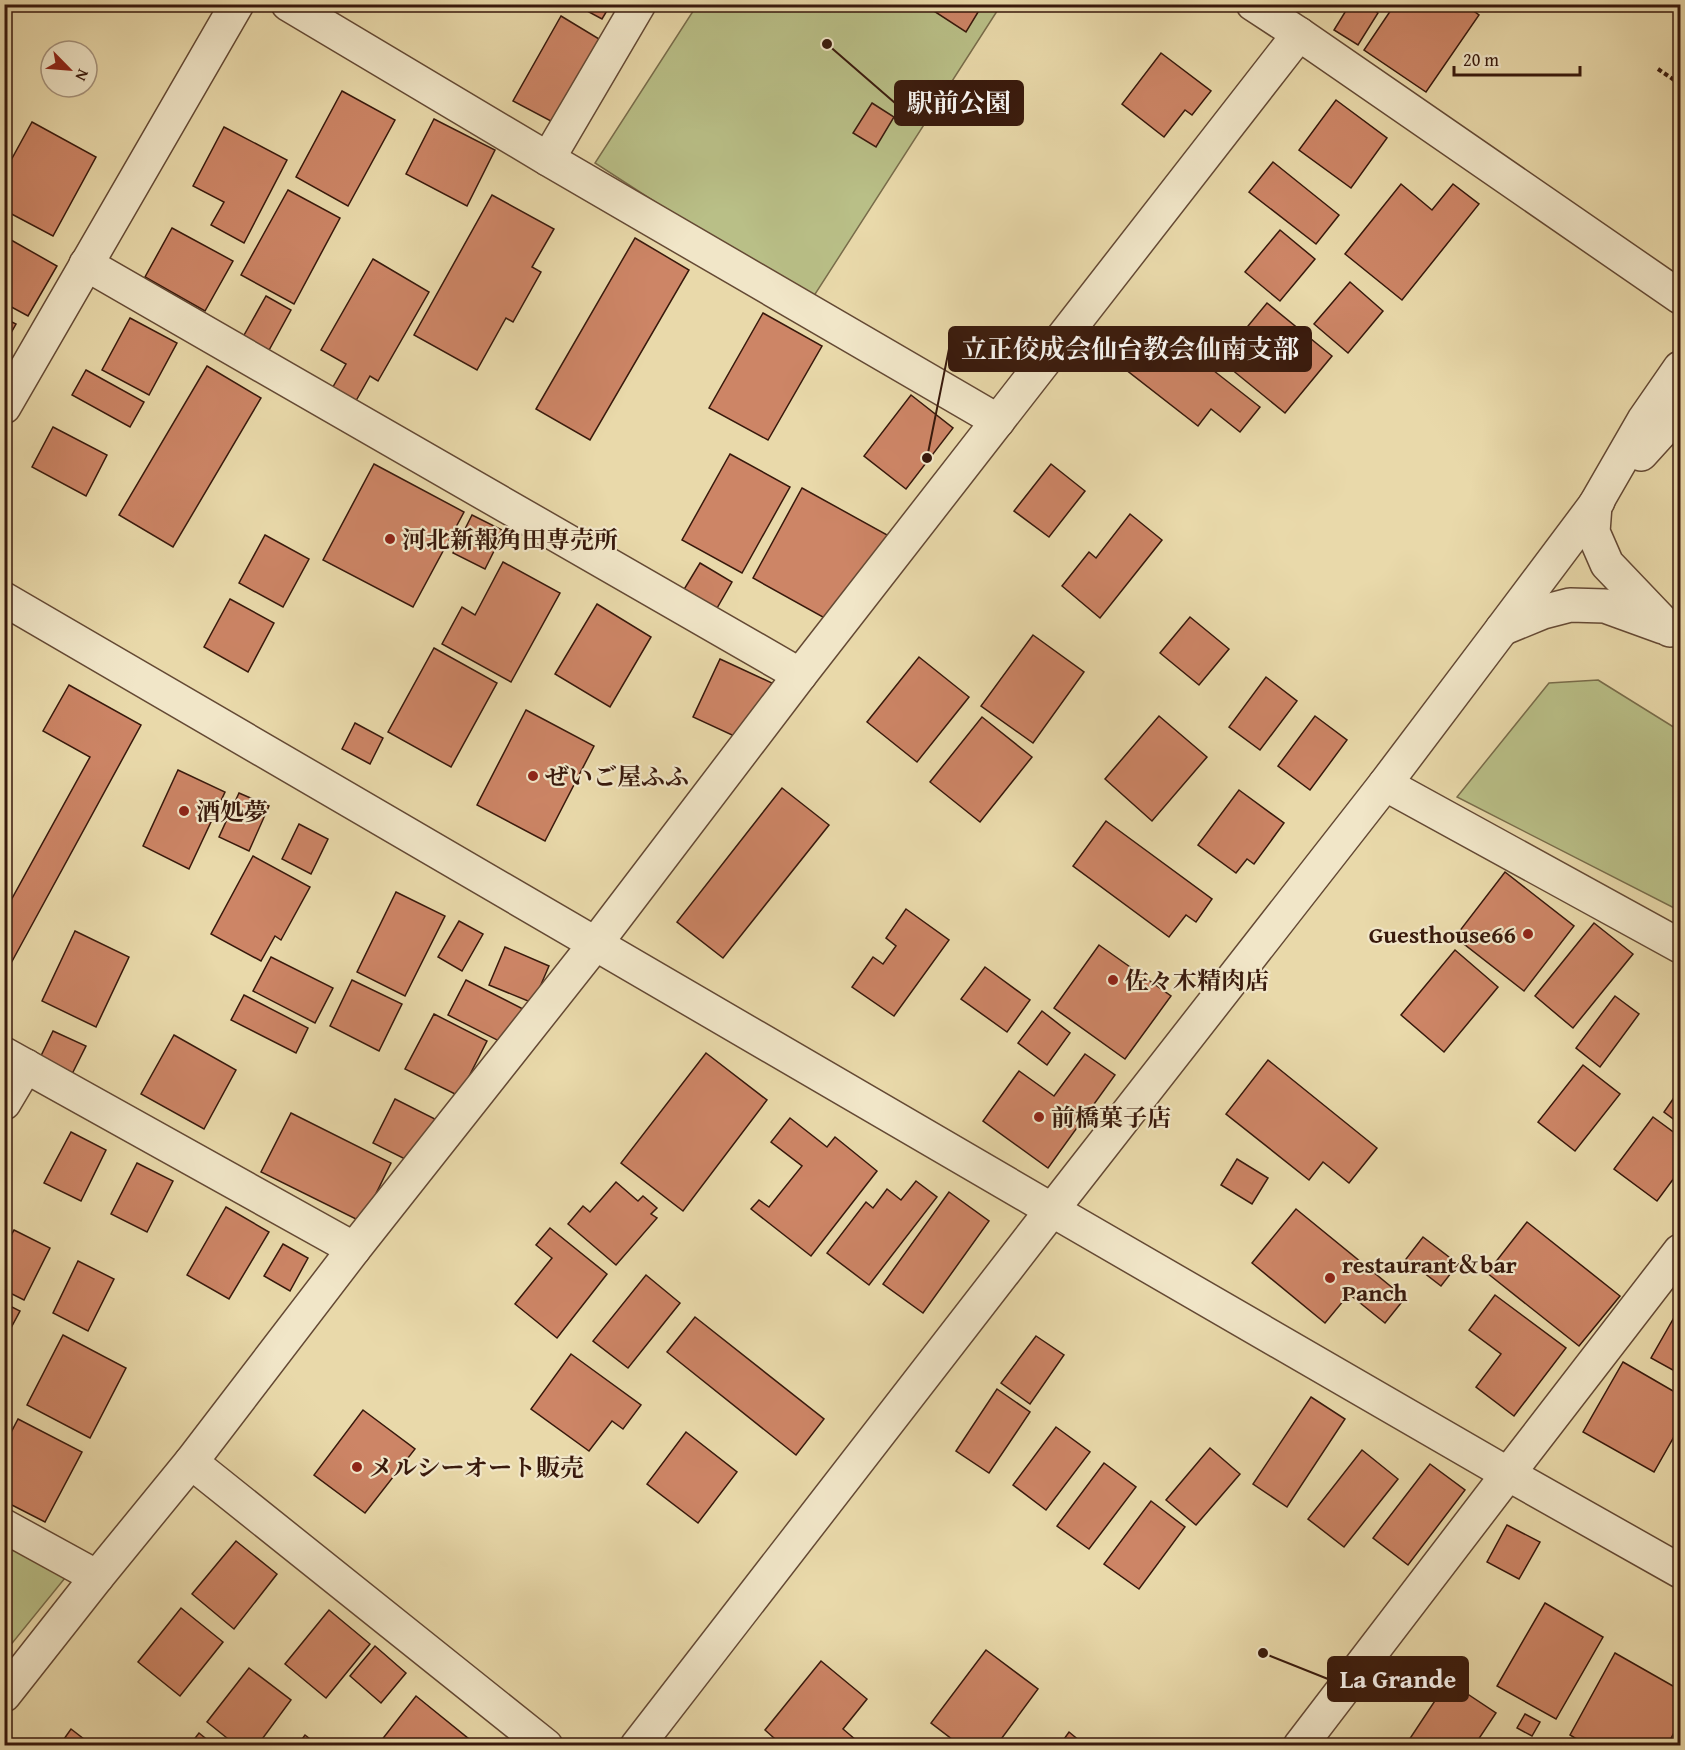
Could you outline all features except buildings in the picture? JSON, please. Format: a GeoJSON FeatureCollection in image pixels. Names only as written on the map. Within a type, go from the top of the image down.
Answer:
{"type":"FeatureCollection","features":[{"type":"Feature","properties":{"kind":"street"},"geometry":{"type":"LineString","coordinates":[[4,407],[237,4]]}},
{"type":"Feature","properties":{"kind":"street"},"geometry":{"type":"LineString","coordinates":[[288,4],[548,159],[998,421]]}},
{"type":"Feature","properties":{"kind":"street"},"geometry":{"type":"LineString","coordinates":[[548,159],[639,4]]}},
{"type":"Feature","properties":{"kind":"street"},"geometry":{"type":"LineString","coordinates":[[1253,4],[1680,297]]}},
{"type":"Feature","properties":{"kind":"street"},"geometry":{"type":"LineString","coordinates":[[4,1695],[191,1462],[354,1249],[596,943],[800,675],[1299,34]]}},
{"type":"Feature","properties":{"kind":"street"},"geometry":{"type":"LineString","coordinates":[[86,264],[800,675]]}},
{"type":"Feature","properties":{"kind":"street"},"geometry":{"type":"LineString","coordinates":[[1675,633],[1606,564],[1593,532],[1595,505],[1644,420],[1680,368]]}},
{"type":"Feature","properties":{"kind":"street"},"geometry":{"type":"LineString","coordinates":[[637,1746],[1385,784],[1595,505],[1680,411]]}},
{"type":"Feature","properties":{"kind":"street"},"geometry":{"type":"LineString","coordinates":[[4,599],[1052,1210],[1680,1571]]}},
{"type":"Feature","properties":{"kind":"street"},"geometry":{"type":"LineString","coordinates":[[1502,629],[1544,612],[1570,605],[1605,606],[1675,633]]}},
{"type":"Feature","properties":{"kind":"street"},"geometry":{"type":"LineString","coordinates":[[1385,784],[1680,946]]}},
{"type":"Feature","properties":{"kind":"street"},"geometry":{"type":"LineString","coordinates":[[4,1103],[15,1060],[354,1249]]}},
{"type":"Feature","properties":{"kind":"street"},"geometry":{"type":"LineString","coordinates":[[1300,1746],[1680,1251]]}},
{"type":"Feature","properties":{"kind":"street"},"geometry":{"type":"LineString","coordinates":[[191,1462],[546,1746]]}},
{"type":"Feature","properties":{"kind":"street"},"geometry":{"type":"LineString","coordinates":[[4,1526],[97,1577]]}},
{"type":"Feature","properties":{"kind":"path"},"geometry":{"type":"LineString","coordinates":[[1658,69],[1680,84]]}},
{"type":"Feature","properties":{"kind":"green space"},"geometry":{"type":"Polygon","coordinates":[[[697,5],[1001,5],[810,302],[595,163],[697,5]]]}},
{"type":"Feature","properties":{"kind":"green space"},"geometry":{"type":"Polygon","coordinates":[[[1598,680],[1680,731],[1680,911],[1457,797],[1549,683],[1598,680]]]}},
{"type":"Feature","properties":{"kind":"green space"},"geometry":{"type":"Polygon","coordinates":[[[5,1543],[65,1578],[5,1652],[5,1543]]]}},
{"type":"Feature","properties":{"kind":"place","name":"駅前公園"},"geometry":{"type":"Point","coordinates":[827,44]}},
{"type":"Feature","properties":{"kind":"place","name":"立正佼成会仙台教会仙南支部"},"geometry":{"type":"Point","coordinates":[927,458]}},
{"type":"Feature","properties":{"kind":"place","name":"河北新報角田専売所"},"geometry":{"type":"Point","coordinates":[390,539]}},
{"type":"Feature","properties":{"kind":"place","name":"ぜいご屋ふふ"},"geometry":{"type":"Point","coordinates":[533,776]}},
{"type":"Feature","properties":{"kind":"place","name":"酒処夢"},"geometry":{"type":"Point","coordinates":[184,811]}},
{"type":"Feature","properties":{"kind":"place","name":"Guesthouse66"},"geometry":{"type":"Point","coordinates":[1528,934]}},
{"type":"Feature","properties":{"kind":"place","name":"佐々木精肉店"},"geometry":{"type":"Point","coordinates":[1113,980]}},
{"type":"Feature","properties":{"kind":"place","name":"前橋菓子店"},"geometry":{"type":"Point","coordinates":[1039,1117]}},
{"type":"Feature","properties":{"kind":"place","name":"restaurant＆bar Panch"},"geometry":{"type":"Point","coordinates":[1330,1278]}},
{"type":"Feature","properties":{"kind":"place","name":"メルシーオート販売"},"geometry":{"type":"Point","coordinates":[357,1467]}},
{"type":"Feature","properties":{"kind":"place","name":"La Grande"},"geometry":{"type":"Point","coordinates":[1263,1653]}}]}
